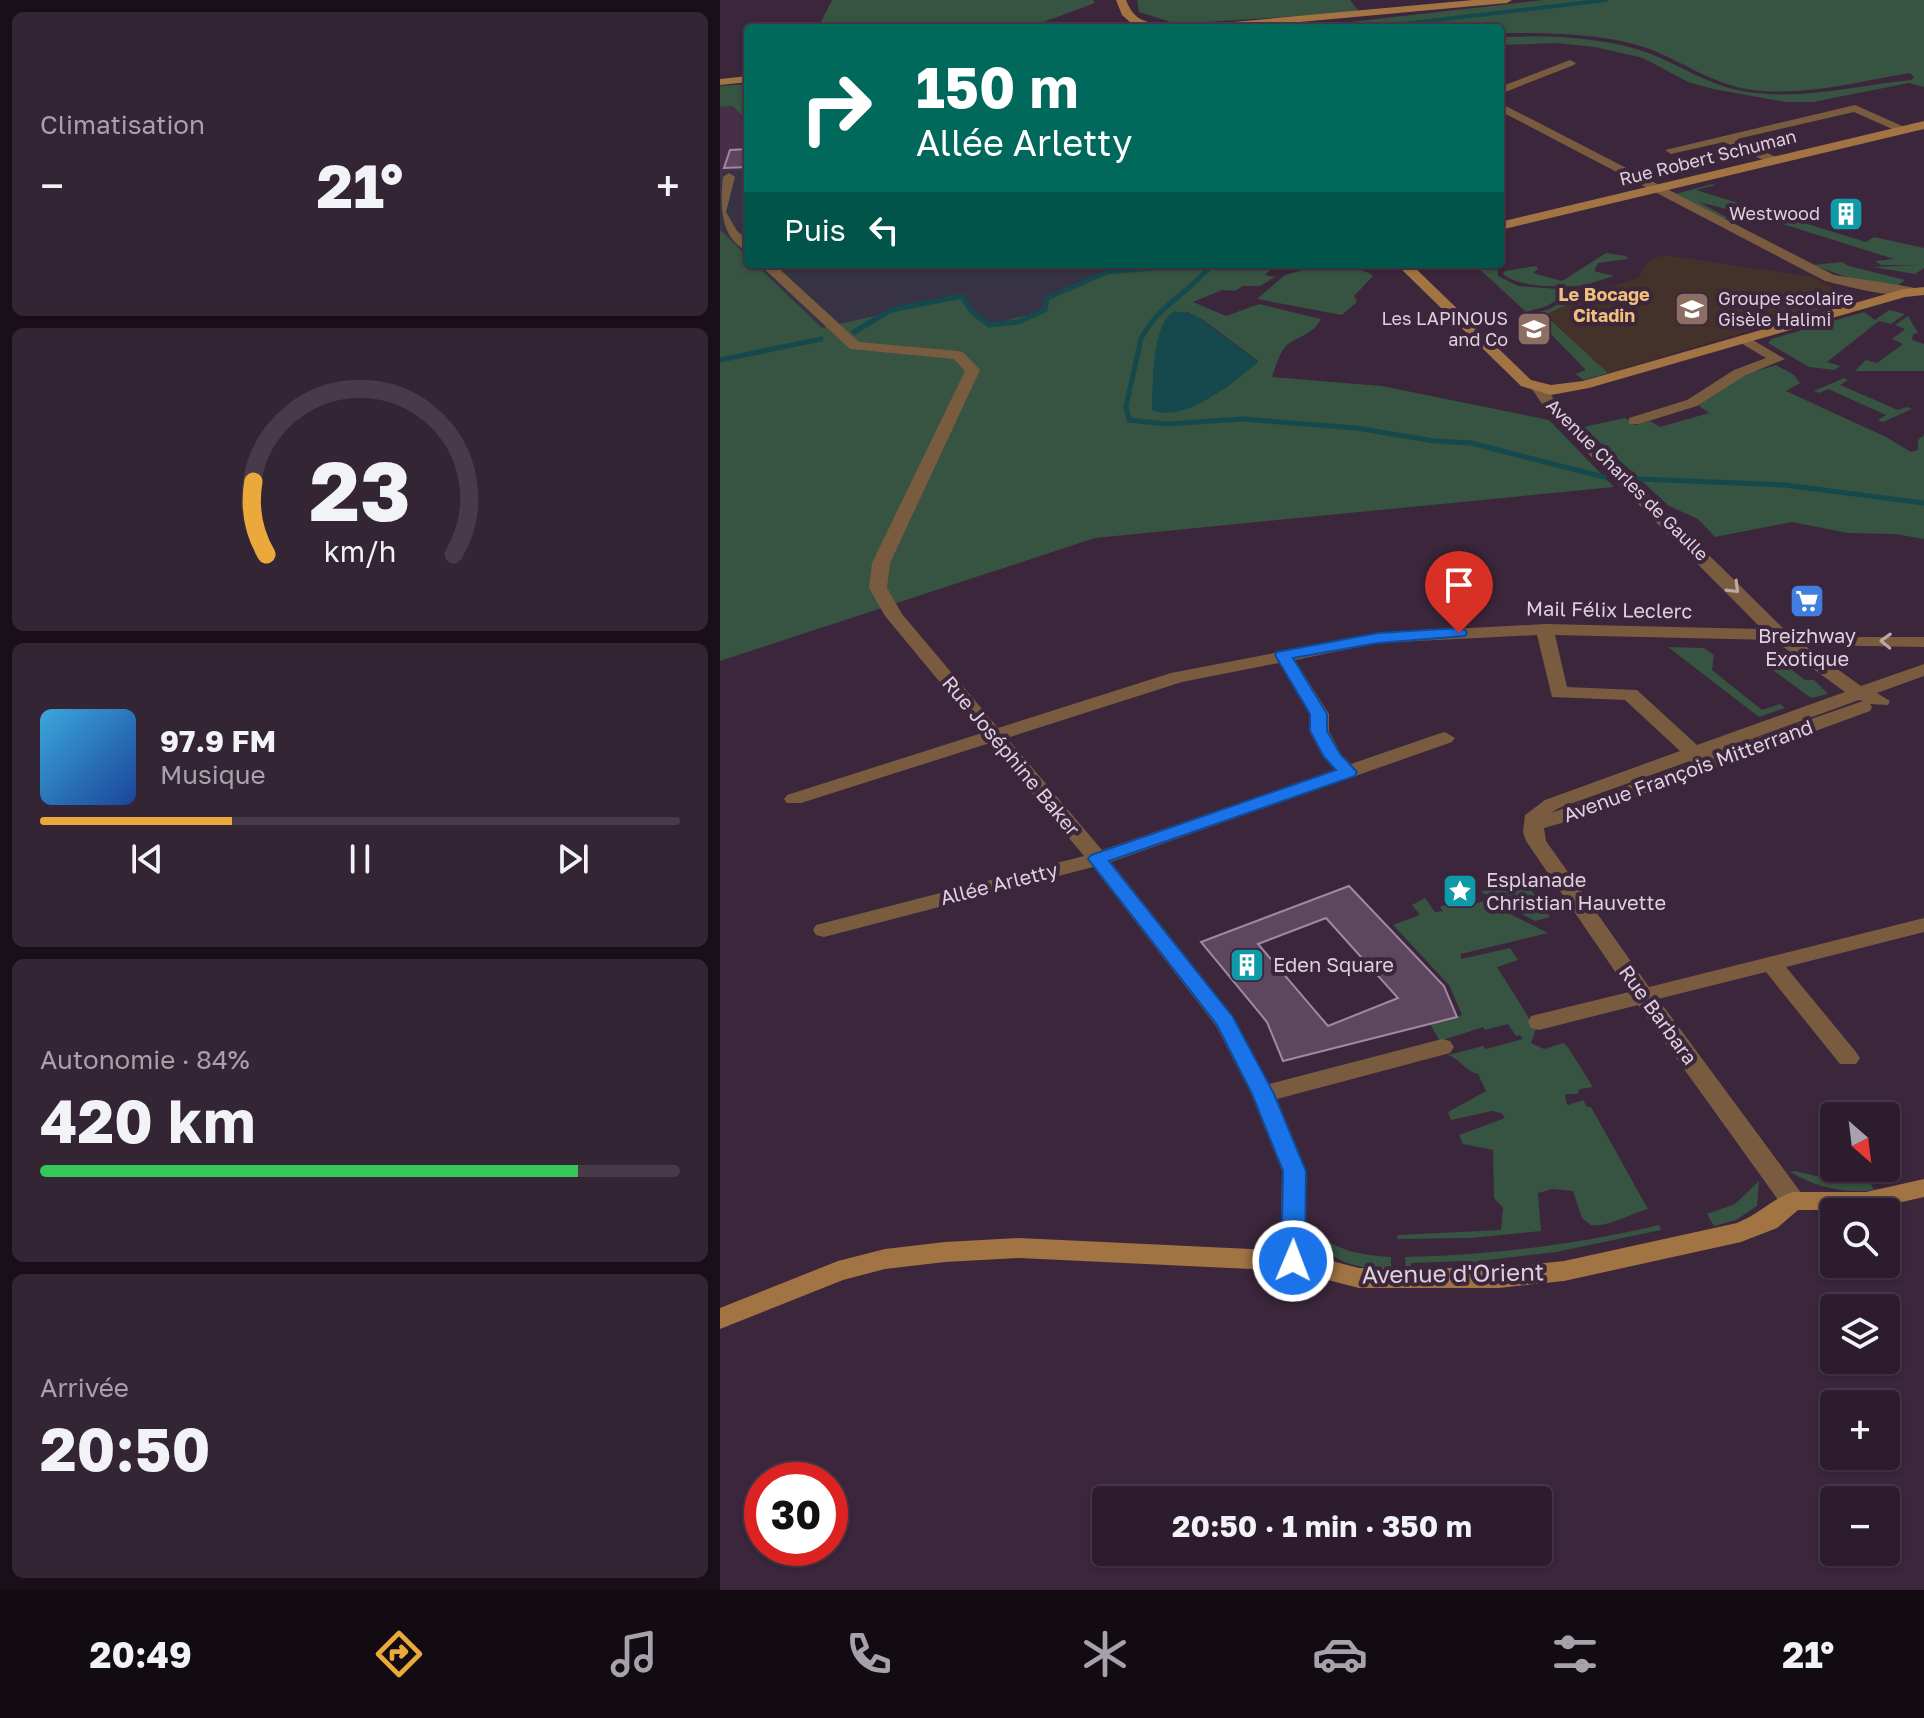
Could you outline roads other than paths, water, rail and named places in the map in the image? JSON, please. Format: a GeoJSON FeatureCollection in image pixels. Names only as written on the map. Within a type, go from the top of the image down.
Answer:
{"type":"FeatureCollection","features":[{"type":"Feature","properties":{"kind":"street"},"geometry":{"type":"LineString","coordinates":[[1121,0],[1127,15],[1140,24]]}},
{"type":"Feature","properties":{"kind":"street"},"geometry":{"type":"LineString","coordinates":[[1250,24],[1507,0]]}},
{"type":"Feature","properties":{"kind":"street"},"geometry":{"type":"LineString","coordinates":[[1294,24],[1362,15]]}},
{"type":"Feature","properties":{"kind":"street"},"geometry":{"type":"LineString","coordinates":[[1504,89],[1570,63]]}},
{"type":"Feature","properties":{"kind":"street"},"geometry":{"type":"LineString","coordinates":[[720,82],[744,79]]}},
{"type":"Feature","properties":{"kind":"street"},"geometry":{"type":"LineString","coordinates":[[1504,108],[1830,278],[1885,289],[1920,291]]}},
{"type":"Feature","properties":{"kind":"street"},"geometry":{"type":"LineString","coordinates":[[1671,150],[1855,108],[1903,129]]}},
{"type":"Feature","properties":{"kind":"street","name":"Rue Robert Schuman"},"geometry":{"type":"LineString","coordinates":[[1504,225],[1924,125]]}},
{"type":"Feature","properties":{"kind":"street"},"geometry":{"type":"LineString","coordinates":[[1726,138],[1772,160]]}},
{"type":"Feature","properties":{"kind":"street"},"geometry":{"type":"LineString","coordinates":[[725,177],[720,212],[732,233],[744,244]]}},
{"type":"Feature","properties":{"kind":"street","name":"Rue Joséphine Baker"},"geometry":{"type":"LineString","coordinates":[[770,268],[855,346],[958,355],[973,370],[881,563],[878,588],[894,616],[1098,859],[1225,1022],[1263,1094],[1294,1171],[1293,1261]]}},
{"type":"Feature","properties":{"kind":"street","name":"Avenue Charles de Gaulle"},"geometry":{"type":"LineString","coordinates":[[1407,268],[1519,378],[1540,389],[1553,410],[1783,639]]}},
{"type":"Feature","properties":{"kind":"street"},"geometry":{"type":"LineString","coordinates":[[1540,389],[1573,388],[1920,291]]}},
{"type":"Feature","properties":{"kind":"street"},"geometry":{"type":"LineString","coordinates":[[1634,421],[1692,403],[1739,373],[1778,359],[1744,339]]}},
{"type":"Feature","properties":{"kind":"street"},"geometry":{"type":"LineString","coordinates":[[1545,629],[1559,693],[1630,694],[1700,759]]}},
{"type":"Feature","properties":{"kind":"street","name":"Mail Félix Leclerc"},"geometry":{"type":"LineString","coordinates":[[794,799],[1178,677],[1378,638],[1545,629],[1924,642]]}},
{"type":"Feature","properties":{"kind":"street"},"geometry":{"type":"LineString","coordinates":[[1783,639],[1859,694],[1881,701]]}},
{"type":"Feature","properties":{"kind":"street"},"geometry":{"type":"LineString","coordinates":[[1283,655],[1319,714],[1319,731],[1326,744],[1348,772]]}},
{"type":"Feature","properties":{"kind":"street","name":"Avenue François Mitterrand"},"geometry":{"type":"LineString","coordinates":[[1535,824],[1924,670]]}},
{"type":"Feature","properties":{"kind":"street","name":"Avenue François Mitterrand"},"geometry":{"type":"LineString","coordinates":[[1700,759],[1924,685]]}},
{"type":"Feature","properties":{"kind":"street","name":"Allée Arletty"},"geometry":{"type":"LineString","coordinates":[[824,930],[1098,859],[1445,738]]}},
{"type":"Feature","properties":{"kind":"street","name":"Rue Barbara"},"geometry":{"type":"LineString","coordinates":[[1535,824],[1533,832],[1536,841],[1793,1201]]}},
{"type":"Feature","properties":{"kind":"street"},"geometry":{"type":"LineString","coordinates":[[1539,1022],[1924,925]]}},
{"type":"Feature","properties":{"kind":"street"},"geometry":{"type":"LineString","coordinates":[[1772,964],[1848,1058]]}},
{"type":"Feature","properties":{"kind":"street"},"geometry":{"type":"LineString","coordinates":[[1263,1094],[1442,1047]]}},
{"type":"Feature","properties":{"kind":"street"},"geometry":{"type":"LineString","coordinates":[[1793,1201],[1866,1201],[1924,1188]]}},
{"type":"Feature","properties":{"kind":"street","name":"Avenue d'Orient"},"geometry":{"type":"LineString","coordinates":[[720,1319],[783,1291],[885,1259],[945,1252],[1019,1248],[1293,1261],[1359,1278],[1396,1280],[1499,1278],[1564,1271],[1741,1232],[1768,1221],[1793,1201]]}},
{"type":"Feature","properties":{"kind":"waterway"},"geometry":{"type":"LineString","coordinates":[[1403,24],[1606,0]]}},
{"type":"Feature","properties":{"kind":"waterway"},"geometry":{"type":"LineString","coordinates":[[854,332],[891,310],[962,296],[972,312],[989,325],[1018,322],[1045,310],[1047,298],[1107,272],[1154,268]]}},
{"type":"Feature","properties":{"kind":"waterway"},"geometry":{"type":"LineString","coordinates":[[1140,341],[1154,319],[1208,268]]}},
{"type":"Feature","properties":{"kind":"waterway"},"geometry":{"type":"LineString","coordinates":[[720,360],[821,339]]}},
{"type":"Feature","properties":{"kind":"waterway"},"geometry":{"type":"LineString","coordinates":[[1140,344],[1126,406],[1129,420],[1167,424],[1242,419],[1356,428],[1434,441],[1471,443],[1604,477]]}},
{"type":"Feature","properties":{"kind":"waterway"},"geometry":{"type":"LineString","coordinates":[[1639,479],[1785,485],[1924,503]]}},
{"type":"Feature","properties":{"kind":"place","name":"Westwood"},"geometry":{"type":"Point","coordinates":[1846,214]}},
{"type":"Feature","properties":{"kind":"place","name":"Groupe scolaire Gisèle Halimi"},"geometry":{"type":"Point","coordinates":[1692,309]}},
{"type":"Feature","properties":{"kind":"place","name":"Les LAPINOUS and Co"},"geometry":{"type":"Point","coordinates":[1534,329]}},
{"type":"Feature","properties":{"kind":"place","name":"Breizhway Exotique"},"geometry":{"type":"Point","coordinates":[1807,601]}},
{"type":"Feature","properties":{"kind":"place","name":"Esplanade Christian Hauvette"},"geometry":{"type":"Point","coordinates":[1460,891]}},
{"type":"Feature","properties":{"kind":"place","name":"Eden Square"},"geometry":{"type":"Point","coordinates":[1247,965]}},
{"type":"Feature","properties":{"kind":"district","name":"Le Bocage Citadin"},"geometry":{"type":"Point","coordinates":[1604,305]}}]}
